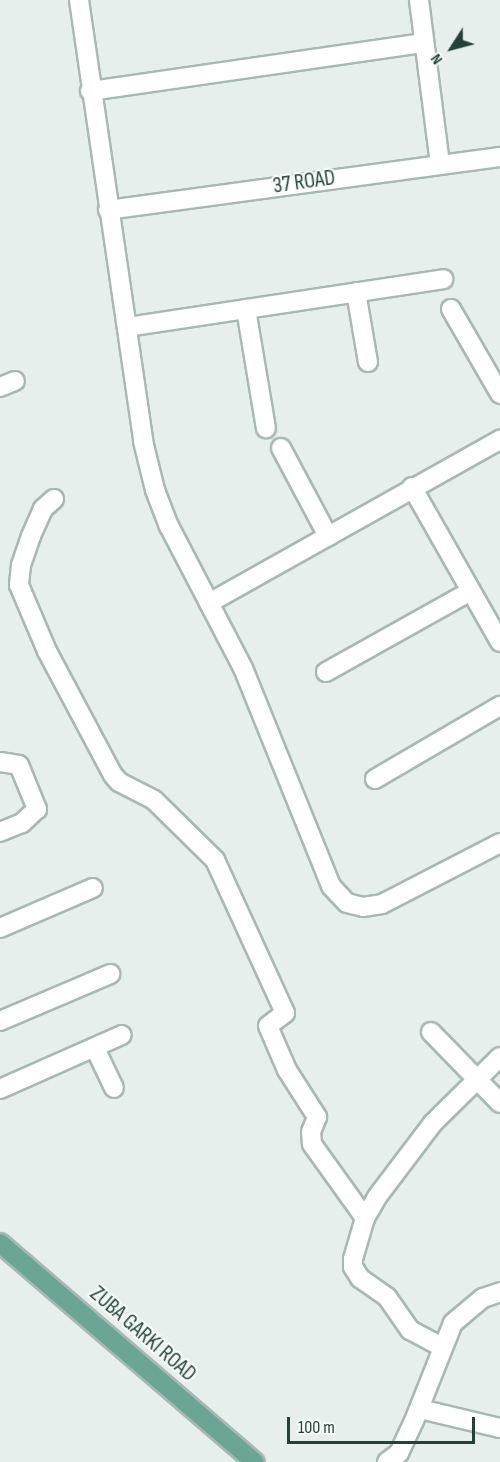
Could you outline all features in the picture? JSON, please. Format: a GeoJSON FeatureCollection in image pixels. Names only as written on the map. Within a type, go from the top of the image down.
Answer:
{"type":"FeatureCollection","features":[{"type":"Feature","properties":{"kind":"main road","name":"ZUBA GARKI ROAD"},"geometry":{"type":"LineString","coordinates":[[0,1244],[255,1462]]}},
{"type":"Feature","properties":{"kind":"street"},"geometry":{"type":"LineString","coordinates":[[79,0],[90,91],[143,441],[155,490],[169,526],[243,668],[338,897],[363,907],[382,904],[500,843]]}},
{"type":"Feature","properties":{"kind":"street"},"geometry":{"type":"LineString","coordinates":[[418,0],[440,163]]}},
{"type":"Feature","properties":{"kind":"street"},"geometry":{"type":"LineString","coordinates":[[90,91],[424,43]]}},
{"type":"Feature","properties":{"kind":"street","name":"37 ROAD"},"geometry":{"type":"LineString","coordinates":[[108,210],[440,163],[500,157]]}},
{"type":"Feature","properties":{"kind":"street"},"geometry":{"type":"LineString","coordinates":[[127,327],[443,279]]}},
{"type":"Feature","properties":{"kind":"street"},"geometry":{"type":"LineString","coordinates":[[356,292],[368,362]]}},
{"type":"Feature","properties":{"kind":"street"},"geometry":{"type":"LineString","coordinates":[[246,309],[266,428]]}},
{"type":"Feature","properties":{"kind":"street"},"geometry":{"type":"LineString","coordinates":[[451,309],[500,394]]}},
{"type":"Feature","properties":{"kind":"street"},"geometry":{"type":"LineString","coordinates":[[209,603],[412,487],[500,440]]}},
{"type":"Feature","properties":{"kind":"street"},"geometry":{"type":"LineString","coordinates":[[281,448],[328,536]]}},
{"type":"Feature","properties":{"kind":"street"},"geometry":{"type":"LineString","coordinates":[[412,487],[500,642]]}},
{"type":"Feature","properties":{"kind":"street"},"geometry":{"type":"LineString","coordinates":[[54,499],[43,509],[31,536],[21,565],[19,585],[47,651],[112,775],[119,782],[154,800],[185,835],[215,860],[285,1013],[268,1026],[286,1070],[317,1117],[311,1131],[312,1144],[365,1218]]}},
{"type":"Feature","properties":{"kind":"street"},"geometry":{"type":"LineString","coordinates":[[326,672],[471,591]]}},
{"type":"Feature","properties":{"kind":"street"},"geometry":{"type":"LineString","coordinates":[[375,779],[500,706]]}},
{"type":"Feature","properties":{"kind":"street"},"geometry":{"type":"LineString","coordinates":[[0,762],[19,765],[37,808],[22,823],[0,832]]}},
{"type":"Feature","properties":{"kind":"street"},"geometry":{"type":"LineString","coordinates":[[0,928],[93,888]]}},
{"type":"Feature","properties":{"kind":"street"},"geometry":{"type":"LineString","coordinates":[[0,1021],[110,974]]}},
{"type":"Feature","properties":{"kind":"street"},"geometry":{"type":"LineString","coordinates":[[430,1032],[500,1103]]}},
{"type":"Feature","properties":{"kind":"street"},"geometry":{"type":"LineString","coordinates":[[0,1089],[122,1035]]}},
{"type":"Feature","properties":{"kind":"street"},"geometry":{"type":"LineString","coordinates":[[95,1048],[114,1089]]}},
{"type":"Feature","properties":{"kind":"street"},"geometry":{"type":"LineString","coordinates":[[442,1347],[410,1330],[387,1297],[360,1278],[353,1267],[365,1218],[433,1123],[500,1057]]}},
{"type":"Feature","properties":{"kind":"street"},"geometry":{"type":"LineString","coordinates":[[387,1462],[399,1453],[420,1409],[453,1323],[483,1298],[500,1292]]}},
{"type":"Feature","properties":{"kind":"street"},"geometry":{"type":"LineString","coordinates":[[420,1409],[500,1428]]}}]}
